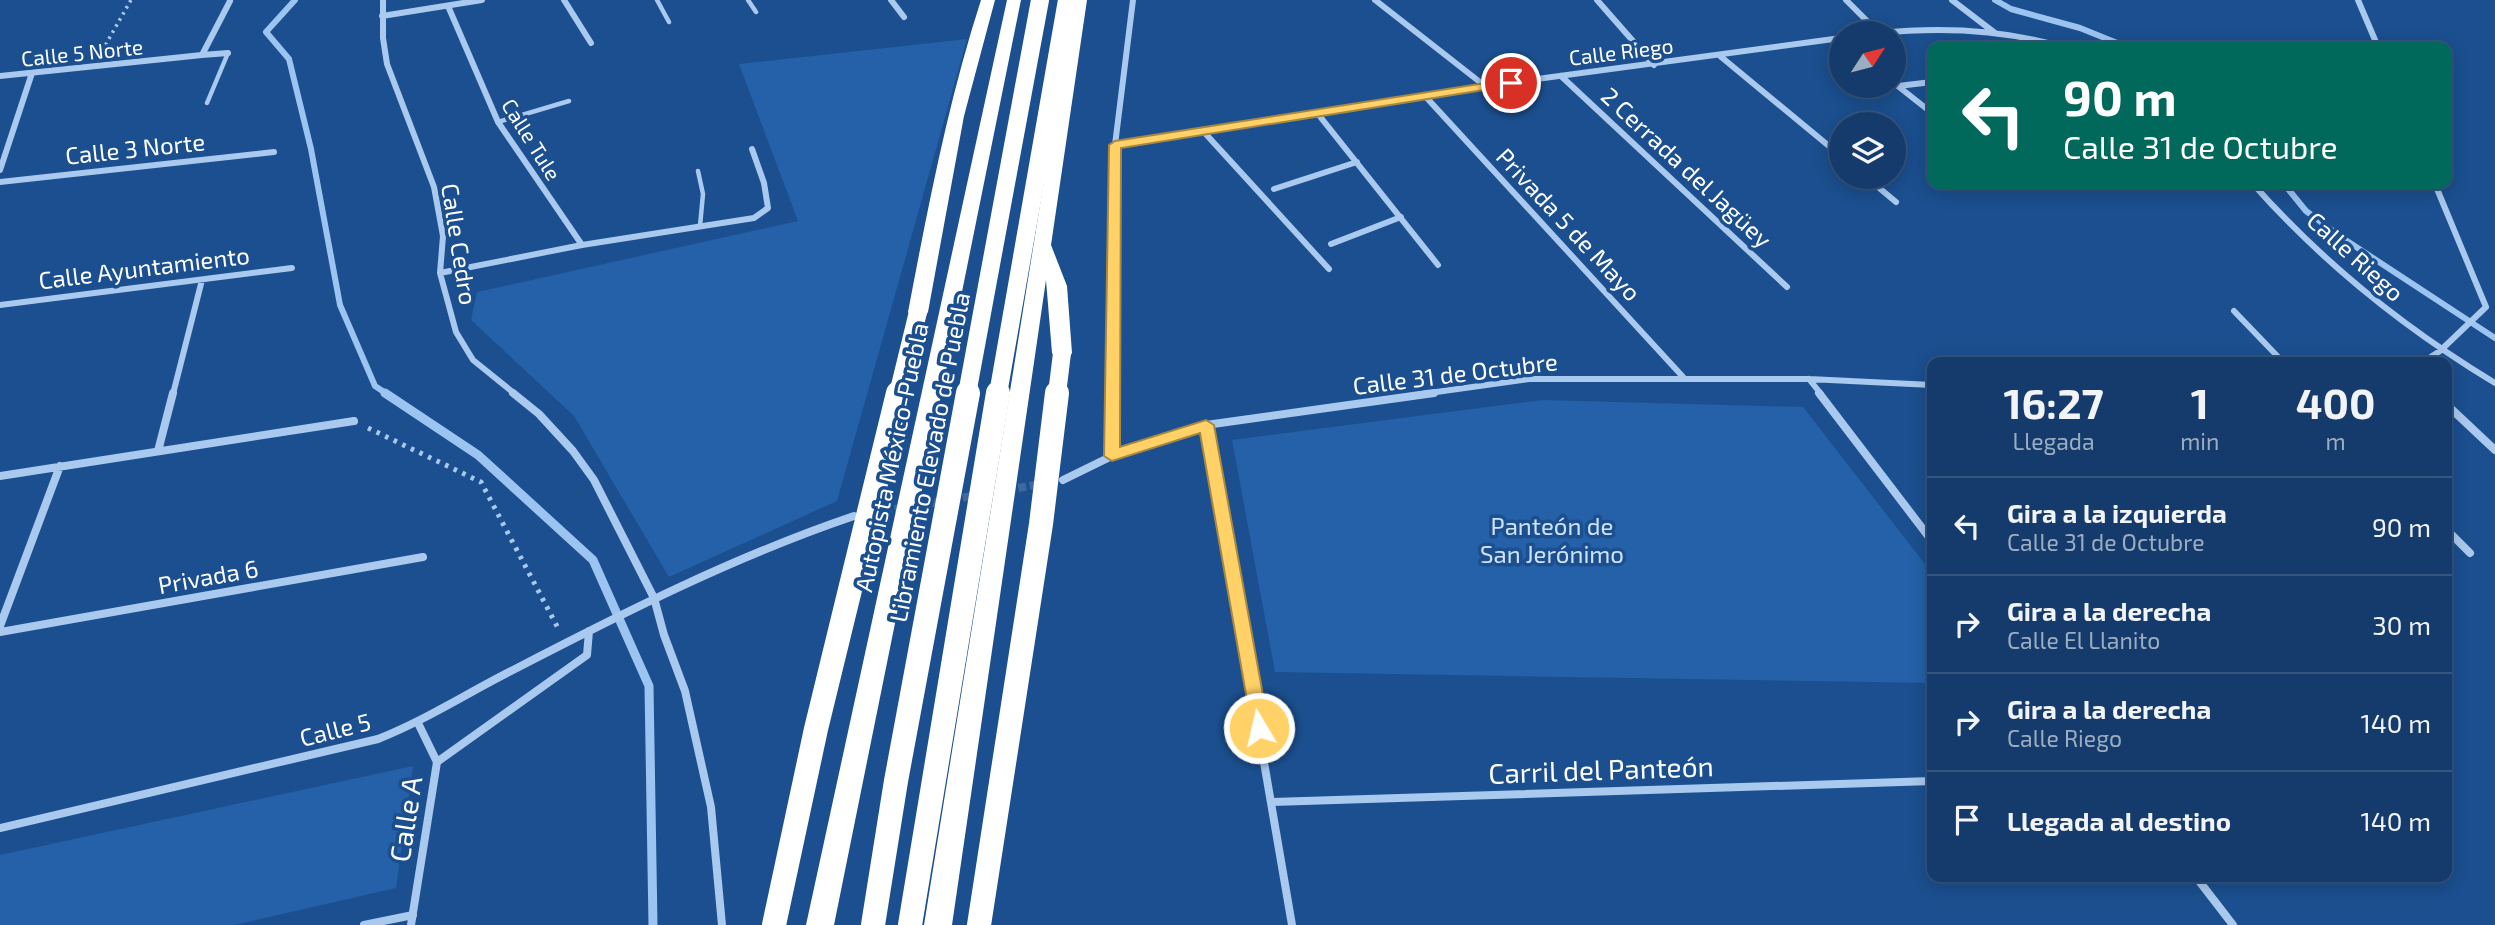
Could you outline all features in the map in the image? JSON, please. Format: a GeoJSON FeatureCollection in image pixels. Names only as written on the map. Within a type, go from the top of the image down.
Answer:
{"type":"FeatureCollection","features":[{"type":"Feature","properties":{"kind":"highway"},"geometry":{"type":"LineString","coordinates":[[774,925],[816,729],[918,312],[950,132],[988,0]]}},
{"type":"Feature","properties":{"kind":"highway","name":"Autopista México-Puebla"},"geometry":{"type":"LineString","coordinates":[[820,925],[1014,0]]}},
{"type":"Feature","properties":{"kind":"highway","name":"Libramiento Elevado de Puebla"},"geometry":{"type":"LineString","coordinates":[[873,925],[898,768],[1040,0]]}},
{"type":"Feature","properties":{"kind":"highway"},"geometry":{"type":"LineString","coordinates":[[909,925],[958,624],[1067,0]]}},
{"type":"Feature","properties":{"kind":"highway"},"geometry":{"type":"LineString","coordinates":[[938,925],[1080,0]]}},
{"type":"Feature","properties":{"kind":"highway"},"geometry":{"type":"LineString","coordinates":[[979,925],[1041,523],[1062,353],[1058,286],[1042,246]]}},
{"type":"Feature","properties":{"kind":"street","name":"Calle Cedro"},"geometry":{"type":"LineString","coordinates":[[383,0],[387,64],[434,187],[443,236],[440,273],[456,332],[473,360],[539,414],[573,451],[594,480],[654,598]]}},
{"type":"Feature","properties":{"kind":"street"},"geometry":{"type":"LineString","coordinates":[[382,16],[482,0]]}},
{"type":"Feature","properties":{"kind":"street"},"geometry":{"type":"LineString","coordinates":[[564,0],[591,43]]}},
{"type":"Feature","properties":{"kind":"street"},"geometry":{"type":"LineString","coordinates":[[891,0],[904,17]]}},
{"type":"Feature","properties":{"kind":"street"},"geometry":{"type":"LineString","coordinates":[[1112,456],[1115,145],[1133,0]]}},
{"type":"Feature","properties":{"kind":"street"},"geometry":{"type":"LineString","coordinates":[[1375,0],[1485,86]]}},
{"type":"Feature","properties":{"kind":"street"},"geometry":{"type":"LineString","coordinates":[[1597,0],[1654,65]]}},
{"type":"Feature","properties":{"kind":"street"},"geometry":{"type":"LineString","coordinates":[[1846,0],[1867,21]]}},
{"type":"Feature","properties":{"kind":"street"},"geometry":{"type":"LineString","coordinates":[[1952,0],[1996,33]]}},
{"type":"Feature","properties":{"kind":"street"},"geometry":{"type":"LineString","coordinates":[[2358,0],[2376,42]]}},
{"type":"Feature","properties":{"kind":"street"},"geometry":{"type":"LineString","coordinates":[[202,55],[230,1]]}},
{"type":"Feature","properties":{"kind":"street","name":"Calle Tule"},"geometry":{"type":"LineString","coordinates":[[448,6],[498,122],[582,245]]}},
{"type":"Feature","properties":{"kind":"street"},"geometry":{"type":"LineString","coordinates":[[1906,30],[1996,33],[2046,42]]}},
{"type":"Feature","properties":{"kind":"street","name":"Calle Riego"},"geometry":{"type":"LineString","coordinates":[[1115,145],[1485,86],[1829,41]]}},
{"type":"Feature","properties":{"kind":"street","name":"Calle 5 Norte"},"geometry":{"type":"LineString","coordinates":[[0,76],[228,53]]}},
{"type":"Feature","properties":{"kind":"street"},"geometry":{"type":"LineString","coordinates":[[1720,56],[1829,146]]}},
{"type":"Feature","properties":{"kind":"street"},"geometry":{"type":"LineString","coordinates":[[0,170],[32,73]]}},
{"type":"Feature","properties":{"kind":"street","name":"2 Cerrada del Jagüey"},"geometry":{"type":"LineString","coordinates":[[1561,76],[1787,287]]}},
{"type":"Feature","properties":{"kind":"street"},"geometry":{"type":"LineString","coordinates":[[1906,84],[1927,82]]}},
{"type":"Feature","properties":{"kind":"street"},"geometry":{"type":"LineString","coordinates":[[1906,93],[1927,109]]}},
{"type":"Feature","properties":{"kind":"street","name":"Privada 5 de Mayo"},"geometry":{"type":"LineString","coordinates":[[1424,96],[1684,378]]}},
{"type":"Feature","properties":{"kind":"street"},"geometry":{"type":"LineString","coordinates":[[1318,114],[1438,265]]}},
{"type":"Feature","properties":{"kind":"street"},"geometry":{"type":"LineString","coordinates":[[1203,131],[1329,268]]}},
{"type":"Feature","properties":{"kind":"street"},"geometry":{"type":"LineString","coordinates":[[440,273],[582,245],[754,218],[768,208],[764,183],[752,149]]}},
{"type":"Feature","properties":{"kind":"street","name":"Calle 3 Norte"},"geometry":{"type":"LineString","coordinates":[[0,181],[274,152]]}},
{"type":"Feature","properties":{"kind":"street"},"geometry":{"type":"LineString","coordinates":[[1274,189],[1357,162]]}},
{"type":"Feature","properties":{"kind":"street"},"geometry":{"type":"LineString","coordinates":[[1880,189],[1896,202]]}},
{"type":"Feature","properties":{"kind":"street","name":"Calle Riego"},"geometry":{"type":"LineString","coordinates":[[2258,189],[2333,267],[2450,357]]}},
{"type":"Feature","properties":{"kind":"street"},"geometry":{"type":"LineString","coordinates":[[2437,189],[2486,307]]}},
{"type":"Feature","properties":{"kind":"street"},"geometry":{"type":"LineString","coordinates":[[1331,244],[1401,218]]}},
{"type":"Feature","properties":{"kind":"street","name":"Calle Ayuntamiento"},"geometry":{"type":"LineString","coordinates":[[0,305],[292,268]]}},
{"type":"Feature","properties":{"kind":"street"},"geometry":{"type":"LineString","coordinates":[[158,451],[202,280]]}},
{"type":"Feature","properties":{"kind":"street"},"geometry":{"type":"LineString","coordinates":[[2431,357],[2486,307],[2495,306]]}},
{"type":"Feature","properties":{"kind":"street"},"geometry":{"type":"LineString","coordinates":[[2234,311],[2278,357]]}},
{"type":"Feature","properties":{"kind":"street","name":"Calle Riego"},"geometry":{"type":"LineString","coordinates":[[2452,358],[2495,383]]}},
{"type":"Feature","properties":{"kind":"street","name":"Calle 31 de Octubre"},"geometry":{"type":"LineString","coordinates":[[1063,480],[1112,456],[1206,425],[1529,379],[1809,379],[1927,385]]}},
{"type":"Feature","properties":{"kind":"street"},"geometry":{"type":"LineString","coordinates":[[1809,379],[1927,534]]}},
{"type":"Feature","properties":{"kind":"street"},"geometry":{"type":"LineString","coordinates":[[2452,410],[2495,450]]}},
{"type":"Feature","properties":{"kind":"street"},"geometry":{"type":"LineString","coordinates":[[0,475],[354,421]]}},
{"type":"Feature","properties":{"kind":"street"},"geometry":{"type":"LineString","coordinates":[[1206,425],[1292,925]]}},
{"type":"Feature","properties":{"kind":"street"},"geometry":{"type":"LineString","coordinates":[[0,626],[60,466]]}},
{"type":"Feature","properties":{"kind":"street","name":"Calle 5"},"geometry":{"type":"LineString","coordinates":[[0,828],[378,739],[418,723],[654,598],[798,535],[855,516]]}},
{"type":"Feature","properties":{"kind":"street"},"geometry":{"type":"LineString","coordinates":[[2452,537],[2470,553]]}},
{"type":"Feature","properties":{"kind":"street","name":"Privada 6"},"geometry":{"type":"LineString","coordinates":[[0,632],[423,557]]}},
{"type":"Feature","properties":{"kind":"street"},"geometry":{"type":"LineString","coordinates":[[654,598],[685,691],[711,807],[722,925]]}},
{"type":"Feature","properties":{"kind":"street"},"geometry":{"type":"LineString","coordinates":[[437,762],[587,655],[593,629]]}},
{"type":"Feature","properties":{"kind":"street","name":"Calle A"},"geometry":{"type":"LineString","coordinates":[[412,920],[437,762],[418,723]]}},
{"type":"Feature","properties":{"kind":"street","name":"Carril del Panteón"},"geometry":{"type":"LineString","coordinates":[[1272,802],[1927,781]]}},
{"type":"Feature","properties":{"kind":"street"},"geometry":{"type":"LineString","coordinates":[[2200,882],[2233,925]]}},
{"type":"Feature","properties":{"kind":"street"},"geometry":{"type":"LineString","coordinates":[[365,925],[412,920]]}},
{"type":"Feature","properties":{"kind":"lane"},"geometry":{"type":"LineString","coordinates":[[657,0],[669,22]]}},
{"type":"Feature","properties":{"kind":"lane"},"geometry":{"type":"LineString","coordinates":[[748,0],[756,12]]}},
{"type":"Feature","properties":{"kind":"lane"},"geometry":{"type":"LineString","coordinates":[[206,103],[228,53]]}},
{"type":"Feature","properties":{"kind":"lane"},"geometry":{"type":"LineString","coordinates":[[498,122],[569,102]]}},
{"type":"Feature","properties":{"kind":"lane"},"geometry":{"type":"LineString","coordinates":[[698,171],[703,194],[700,226]]}},
{"type":"Feature","properties":{"kind":"path"},"geometry":{"type":"LineString","coordinates":[[93,67],[131,0]]}},
{"type":"Feature","properties":{"kind":"path"},"geometry":{"type":"LineString","coordinates":[[354,421],[481,482],[566,643]]}},
{"type":"Feature","properties":{"kind":"green space"},"geometry":{"type":"Polygon","coordinates":[[[967,39],[837,501],[669,577],[574,416],[471,320],[477,292],[798,221],[739,64],[967,39]]]}},
{"type":"Feature","properties":{"kind":"green space","name":"Panteón de San Jerónimo"},"geometry":{"type":"Polygon","coordinates":[[[1542,400],[1803,407],[1927,567],[1927,683],[1275,672],[1232,440],[1542,400]]]}},
{"type":"Feature","properties":{"kind":"green space"},"geometry":{"type":"Polygon","coordinates":[[[413,766],[396,888],[234,925],[0,925],[0,855],[413,766]]]}},
{"type":"Feature","properties":{"kind":"waterway"},"geometry":{"type":"LineString","coordinates":[[295,0],[266,32],[289,59],[311,149],[340,305],[375,386],[387,394]]}},
{"type":"Feature","properties":{"kind":"waterway"},"geometry":{"type":"LineString","coordinates":[[1995,0],[2011,9],[2080,28],[2115,42]]}},
{"type":"Feature","properties":{"kind":"waterway"},"geometry":{"type":"LineString","coordinates":[[2288,189],[2306,211],[2344,239],[2495,338]]}},
{"type":"Feature","properties":{"kind":"waterway"},"geometry":{"type":"LineString","coordinates":[[385,393],[478,455],[593,560],[649,686],[653,925]]}},
{"type":"Feature","properties":{"kind":"tunnel"},"geometry":{"type":"LineString","coordinates":[[1007,490],[1040,484]]}},
{"type":"Feature","properties":{"kind":"tunnel"},"geometry":{"type":"LineString","coordinates":[[872,513],[978,495]]}},
{"type":"Feature","properties":{"kind":"route"},"geometry":{"type":"LineString","coordinates":[[1259,728],[1206,425],[1112,456],[1115,145],[1511,83]]}}]}
